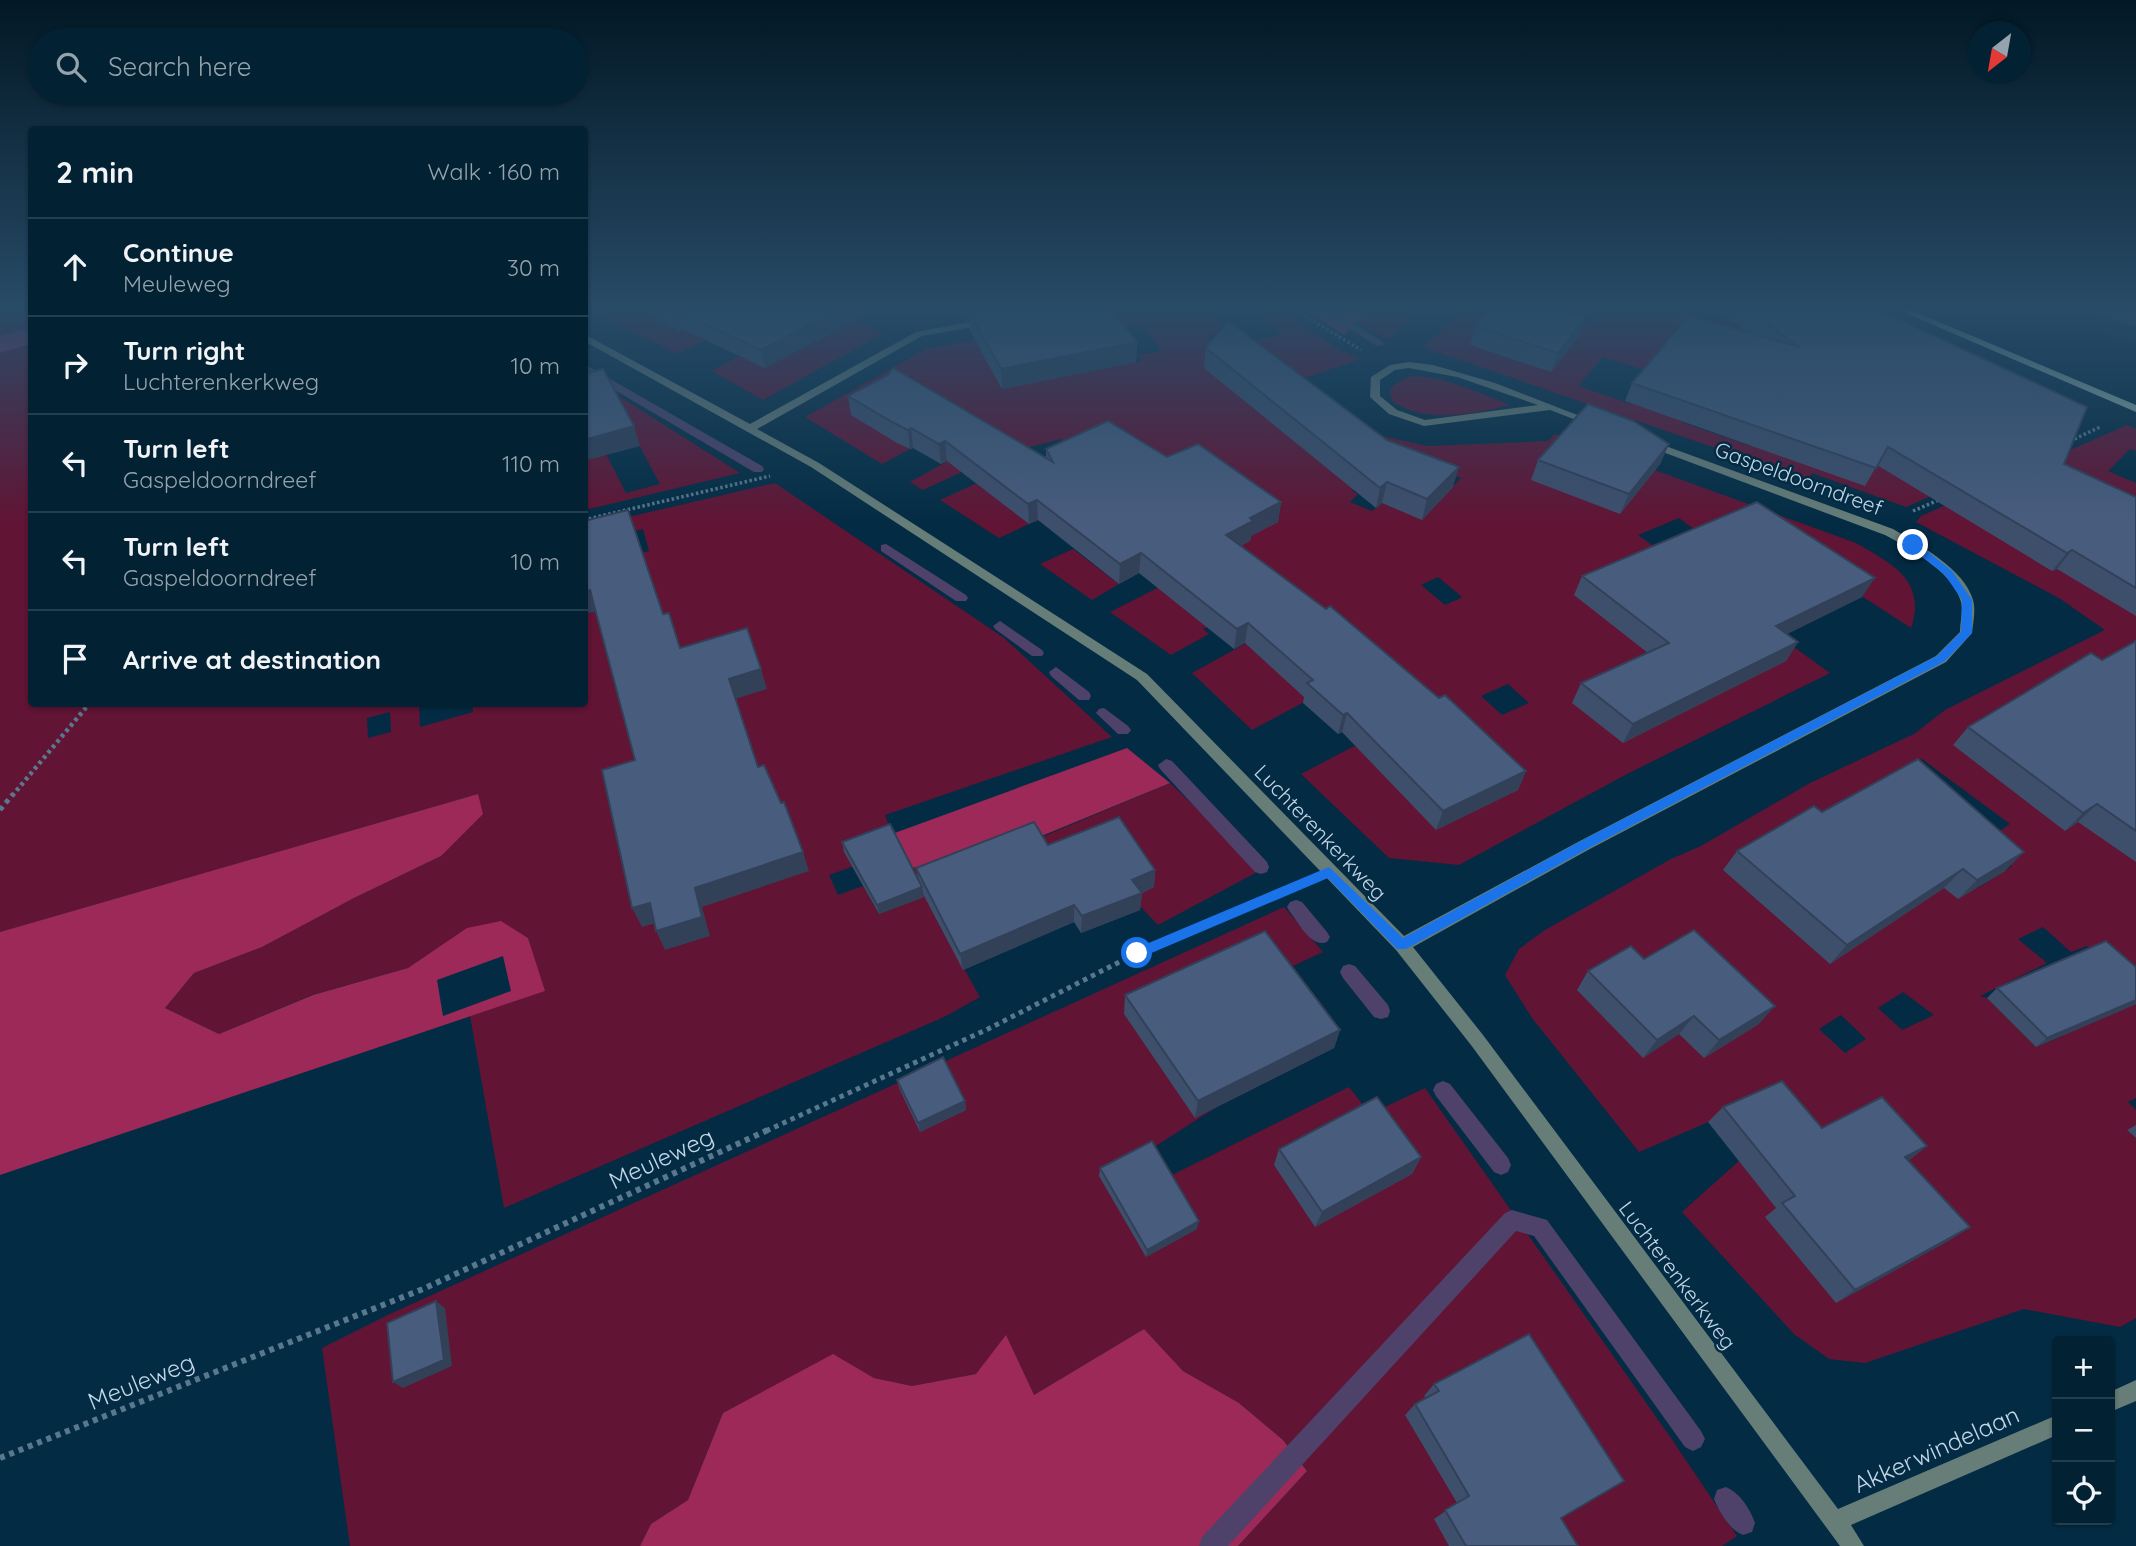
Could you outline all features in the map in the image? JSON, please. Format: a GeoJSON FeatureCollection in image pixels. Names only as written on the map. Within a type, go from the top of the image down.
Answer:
{"type":"FeatureCollection","features":[{"type":"Feature","properties":{"kind":"main road"},"geometry":{"type":"LineString","coordinates":[[2068,380],[2136,409]]}},
{"type":"Feature","properties":{"kind":"street","name":"Luchterenkerkweg"},"geometry":{"type":"LineString","coordinates":[[663,380],[815,465],[1142,677],[1402,945],[1477,1040],[1853,1546]]}},
{"type":"Feature","properties":{"kind":"street"},"geometry":{"type":"LineString","coordinates":[[751,428],[837,380]]}},
{"type":"Feature","properties":{"kind":"street"},"geometry":{"type":"LineString","coordinates":[[1375,380],[1376,397],[1392,412],[1424,423],[1550,407]]}},
{"type":"Feature","properties":{"kind":"street"},"geometry":{"type":"LineString","coordinates":[[1469,380],[1602,426]]}},
{"type":"Feature","properties":{"kind":"street","name":"Gaspeldoorndreef"},"geometry":{"type":"LineString","coordinates":[[1402,945],[1583,846],[1941,659],[1966,633],[1967,600],[1949,573],[1913,545],[1889,532],[1628,436]]}},
{"type":"Feature","properties":{"kind":"street"},"geometry":{"type":"LineString","coordinates":[[2115,1400],[2136,1390]]}},
{"type":"Feature","properties":{"kind":"street","name":"Akkerwindelaan"},"geometry":{"type":"LineString","coordinates":[[1835,1521],[2052,1426]]}},
{"type":"Feature","properties":{"kind":"path"},"geometry":{"type":"LineString","coordinates":[[2066,442],[2101,426]]}},
{"type":"Feature","properties":{"kind":"path"},"geometry":{"type":"LineString","coordinates":[[588,519],[815,465]]}},
{"type":"Feature","properties":{"kind":"path"},"geometry":{"type":"LineString","coordinates":[[1889,532],[1906,514],[1944,497]]}},
{"type":"Feature","properties":{"kind":"path"},"geometry":{"type":"LineString","coordinates":[[0,810],[86,707]]}},
{"type":"Feature","properties":{"kind":"path","name":"Meuleweg"},"geometry":{"type":"LineString","coordinates":[[0,1458],[423,1289],[988,1029],[1137,953],[1329,872]]}},
{"type":"Feature","properties":{"kind":"shaded area"},"geometry":{"type":"Polygon","coordinates":[[[0,380],[28,380],[28,707],[419,707],[420,727],[473,712],[472,707],[588,707],[588,613],[657,595],[648,568],[637,554],[649,551],[643,529],[588,543],[588,526],[775,483],[1004,638],[1112,737],[885,815],[892,834],[857,865],[829,875],[838,895],[863,886],[879,914],[925,896],[909,868],[983,860],[940,926],[980,997],[944,1017],[504,1208],[470,1016],[544,991],[528,938],[467,929],[408,968],[312,995],[219,1034],[165,1008],[194,973],[262,947],[441,856],[478,794],[0,932],[0,380]],[[390,712],[367,718],[368,738],[391,732],[390,712]]]}},
{"type":"Feature","properties":{"kind":"shaded area"},"geometry":{"type":"Polygon","coordinates":[[[727,380],[799,380],[763,400],[727,380]]]}},
{"type":"Feature","properties":{"kind":"shaded area"},"geometry":{"type":"Polygon","coordinates":[[[871,380],[1307,380],[1377,435],[1428,446],[1548,441],[1555,434],[1856,543],[1882,558],[1903,575],[1914,597],[1915,611],[1911,628],[1747,522],[1707,539],[1679,518],[1638,535],[1830,673],[1627,774],[1459,865],[1389,858],[1301,774],[1423,710],[1278,672],[1308,700],[1252,730],[1192,673],[1301,613],[1212,625],[1203,629],[1209,634],[1171,655],[1110,612],[1250,541],[1081,453],[1061,439],[998,455],[923,490],[910,482],[971,448],[863,422],[910,449],[882,464],[805,417],[871,380]],[[1384,461],[1352,491],[1358,494],[1350,502],[1372,511],[1382,503],[1422,519],[1461,478],[1424,464],[1384,461]],[[1438,577],[1421,585],[1445,605],[1462,597],[1438,577]],[[1508,684],[1481,696],[1502,715],[1529,703],[1508,684]]]}},
{"type":"Feature","properties":{"kind":"shaded area"},"geometry":{"type":"Polygon","coordinates":[[[1403,380],[1441,380],[1510,405],[1465,414],[1418,413],[1392,401],[1390,391],[1403,380]]]}},
{"type":"Feature","properties":{"kind":"shaded area"},"geometry":{"type":"Polygon","coordinates":[[[1519,380],[1583,380],[1578,386],[1631,404],[1655,380],[1846,380],[1996,468],[1906,507],[1812,473],[1808,480],[1519,380]],[[1707,388],[1681,422],[1750,446],[1775,411],[1707,388]]]}},
{"type":"Feature","properties":{"kind":"shaded area"},"geometry":{"type":"Polygon","coordinates":[[[610,390],[740,473],[588,509],[588,460],[606,454],[626,493],[660,484],[610,390]]]}},
{"type":"Feature","properties":{"kind":"shaded area"},"geometry":{"type":"Polygon","coordinates":[[[2127,425],[2136,429],[2136,451],[2130,449],[2108,471],[2136,483],[2136,988],[2087,946],[2071,952],[2043,927],[2018,939],[2047,963],[1980,996],[1987,998],[2036,1047],[2063,1036],[2040,1015],[2123,1009],[2136,1004],[2136,1098],[2128,1102],[2136,1110],[2136,1126],[2127,1130],[2136,1138],[2136,1318],[2120,1327],[2024,1309],[1865,1363],[1829,1359],[1794,1334],[1682,1212],[1739,1161],[1766,1097],[1639,1152],[1532,1018],[1505,975],[1519,949],[1545,930],[1671,859],[1701,846],[1810,783],[1914,734],[1945,710],[2105,630],[2059,598],[1916,522],[1921,516],[2127,425]],[[1922,759],[1885,780],[1863,801],[1978,888],[2012,866],[1981,844],[2010,824],[1922,759]],[[1903,992],[1878,1008],[1902,1030],[1934,1015],[1903,992]],[[1841,1015],[1819,1029],[1845,1053],[1866,1039],[1841,1015]]]}},
{"type":"Feature","properties":{"kind":"shaded area"},"geometry":{"type":"Polygon","coordinates":[[[977,483],[1029,524],[999,538],[940,500],[977,483]]]}},
{"type":"Feature","properties":{"kind":"shaded area"},"geometry":{"type":"Polygon","coordinates":[[[1073,549],[1119,584],[1092,600],[1040,564],[1073,549]]]}},
{"type":"Feature","properties":{"kind":"shaded area"},"geometry":{"type":"Polygon","coordinates":[[[1127,748],[1170,783],[983,860],[909,868],[892,834],[1127,748]]]}},
{"type":"Feature","properties":{"kind":"shaded area"},"geometry":{"type":"Polygon","coordinates":[[[1170,783],[1261,870],[1158,925],[1131,897],[1153,887],[1048,862],[1035,840],[1170,783]]]}},
{"type":"Feature","properties":{"kind":"shaded area"},"geometry":{"type":"Polygon","coordinates":[[[478,794],[483,814],[441,856],[262,947],[194,973],[165,1008],[219,1034],[313,995],[408,968],[467,928],[501,921],[528,938],[545,991],[0,1175],[0,932],[478,794]],[[503,956],[437,980],[443,1016],[511,991],[503,956]]]}},
{"type":"Feature","properties":{"kind":"shaded area"},"geometry":{"type":"Polygon","coordinates":[[[1284,907],[1323,952],[1278,973],[1176,1054],[1212,1110],[1151,1149],[1168,1177],[1349,1087],[1370,1114],[1425,1088],[1737,1536],[1722,1546],[1238,1546],[1307,1471],[1283,1440],[1239,1403],[1183,1371],[1144,1329],[1034,1395],[976,1374],[912,1386],[874,1378],[833,1355],[723,1413],[688,1500],[651,1524],[640,1546],[350,1546],[322,1348],[390,1314],[1284,907]]]}},
{"type":"Feature","properties":{"kind":"shaded area"},"geometry":{"type":"Polygon","coordinates":[[[1144,1329],[1183,1371],[1239,1403],[1283,1440],[1307,1471],[1238,1546],[640,1546],[651,1524],[688,1500],[723,1413],[833,1354],[874,1378],[912,1386],[976,1374],[1006,1335],[1034,1395],[1144,1329]]]}},
{"type":"Feature","properties":{"kind":"building"},"geometry":{"type":"Polygon","coordinates":[[[588,380],[609,380],[634,426],[588,439],[588,380]]]}},
{"type":"Feature","properties":{"kind":"building"},"geometry":{"type":"Polygon","coordinates":[[[878,380],[914,380],[1053,462],[1046,449],[1108,421],[1167,457],[1198,444],[1281,502],[1250,518],[1253,521],[1226,535],[1326,609],[1330,606],[1439,698],[1445,695],[1526,771],[1443,811],[1347,713],[1343,715],[1307,683],[1313,680],[1248,623],[1237,629],[1141,553],[1120,564],[1037,500],[1028,504],[945,441],[939,444],[911,428],[908,430],[848,396],[878,380]]]}},
{"type":"Feature","properties":{"kind":"building"},"geometry":{"type":"Polygon","coordinates":[[[1246,380],[1307,380],[1387,440],[1459,467],[1427,499],[1387,482],[1380,488],[1246,380]]]}},
{"type":"Feature","properties":{"kind":"building"},"geometry":{"type":"Polygon","coordinates":[[[1634,380],[2029,380],[2087,407],[2064,464],[2136,497],[2136,588],[2072,550],[2067,553],[1888,447],[1876,468],[1632,383],[1634,380]]]}},
{"type":"Feature","properties":{"kind":"building"},"geometry":{"type":"Polygon","coordinates":[[[1588,404],[1633,421],[1669,444],[1629,494],[1538,460],[1588,404]]]}},
{"type":"Feature","properties":{"kind":"building"},"geometry":{"type":"Polygon","coordinates":[[[1757,502],[1875,578],[1776,626],[1798,642],[1633,724],[1581,683],[1669,643],[1582,576],[1757,502]]]}},
{"type":"Feature","properties":{"kind":"building"},"geometry":{"type":"Polygon","coordinates":[[[628,510],[663,614],[669,613],[680,648],[747,628],[761,669],[729,679],[758,767],[764,765],[781,803],[784,802],[803,852],[695,888],[702,917],[656,931],[650,903],[632,908],[602,770],[635,760],[590,590],[588,591],[588,520],[628,510]]]}},
{"type":"Feature","properties":{"kind":"building"},"geometry":{"type":"Polygon","coordinates":[[[2136,641],[2136,831],[2097,804],[2083,813],[1968,727],[2091,653],[2102,660],[2136,641]]]}},
{"type":"Feature","properties":{"kind":"building"},"geometry":{"type":"Polygon","coordinates":[[[1918,759],[2024,852],[1977,880],[1963,869],[1847,945],[1737,851],[1814,806],[1822,812],[1918,759]]]}},
{"type":"Feature","properties":{"kind":"building"},"geometry":{"type":"Polygon","coordinates":[[[1119,817],[1155,870],[1132,880],[1142,893],[1082,916],[1074,905],[960,954],[916,868],[1034,822],[1048,845],[1119,817]]]}},
{"type":"Feature","properties":{"kind":"building"},"geometry":{"type":"Polygon","coordinates":[[[890,824],[922,887],[877,905],[842,842],[890,824]]]}},
{"type":"Feature","properties":{"kind":"building"},"geometry":{"type":"Polygon","coordinates":[[[1694,930],[1775,1006],[1719,1040],[1694,1016],[1657,1040],[1588,971],[1631,946],[1644,959],[1694,930]]]}},
{"type":"Feature","properties":{"kind":"building"},"geometry":{"type":"Polygon","coordinates":[[[1265,931],[1340,1030],[1198,1101],[1125,995],[1265,931]]]}},
{"type":"Feature","properties":{"kind":"building"},"geometry":{"type":"Polygon","coordinates":[[[2106,941],[2136,967],[2136,1000],[2047,1038],[1997,988],[2106,941]]]}},
{"type":"Feature","properties":{"kind":"building"},"geometry":{"type":"Polygon","coordinates":[[[943,1057],[965,1101],[918,1123],[897,1080],[943,1057]]]}},
{"type":"Feature","properties":{"kind":"building"},"geometry":{"type":"Polygon","coordinates":[[[1782,1081],[1822,1128],[1882,1097],[1927,1146],[1905,1157],[1970,1227],[1855,1290],[1782,1203],[1795,1196],[1723,1107],[1782,1081]]]}},
{"type":"Feature","properties":{"kind":"building"},"geometry":{"type":"Polygon","coordinates":[[[1377,1097],[1421,1157],[1322,1212],[1279,1149],[1377,1097]]]}},
{"type":"Feature","properties":{"kind":"building"},"geometry":{"type":"Polygon","coordinates":[[[1152,1141],[1199,1221],[1147,1250],[1100,1168],[1152,1141]]]}},
{"type":"Feature","properties":{"kind":"building"},"geometry":{"type":"Polygon","coordinates":[[[436,1301],[444,1360],[393,1382],[387,1323],[436,1301]]]}},
{"type":"Feature","properties":{"kind":"building"},"geometry":{"type":"Polygon","coordinates":[[[1529,1334],[1624,1481],[1561,1518],[1578,1546],[1466,1546],[1445,1510],[1469,1496],[1415,1404],[1439,1391],[1434,1384],[1529,1334]]]}},
{"type":"Feature","properties":{"kind":"waterway"},"geometry":{"type":"LineString","coordinates":[[606,380],[758,469]]}},
{"type":"Feature","properties":{"kind":"waterway"},"geometry":{"type":"LineString","coordinates":[[886,548],[961,598]]}},
{"type":"Feature","properties":{"kind":"waterway"},"geometry":{"type":"LineString","coordinates":[[1000,626],[1037,653]]}},
{"type":"Feature","properties":{"kind":"waterway"},"geometry":{"type":"LineString","coordinates":[[1056,672],[1084,696]]}},
{"type":"Feature","properties":{"kind":"waterway"},"geometry":{"type":"LineString","coordinates":[[1104,713],[1123,730]]}},
{"type":"Feature","properties":{"kind":"waterway"},"geometry":{"type":"LineString","coordinates":[[1166,765],[1261,867]]}},
{"type":"Feature","properties":{"kind":"waterway"},"geometry":{"type":"LineString","coordinates":[[1296,907],[1321,937]]}},
{"type":"Feature","properties":{"kind":"waterway"},"geometry":{"type":"LineString","coordinates":[[1349,972],[1381,1011]]}},
{"type":"Feature","properties":{"kind":"waterway"},"geometry":{"type":"LineString","coordinates":[[1443,1090],[1501,1165]]}},
{"type":"Feature","properties":{"kind":"waterway"},"geometry":{"type":"LineString","coordinates":[[1211,1546],[1512,1220],[1540,1227],[1693,1439]]}},
{"type":"Feature","properties":{"kind":"waterway"},"geometry":{"type":"LineString","coordinates":[[1726,1499],[1743,1523]]}},
{"type":"Feature","properties":{"kind":"route"},"geometry":{"type":"LineString","coordinates":[[1137,953],[1329,872],[1402,945],[1583,846],[1941,659],[1966,633],[1967,600],[1949,573],[1913,545]]}}]}
